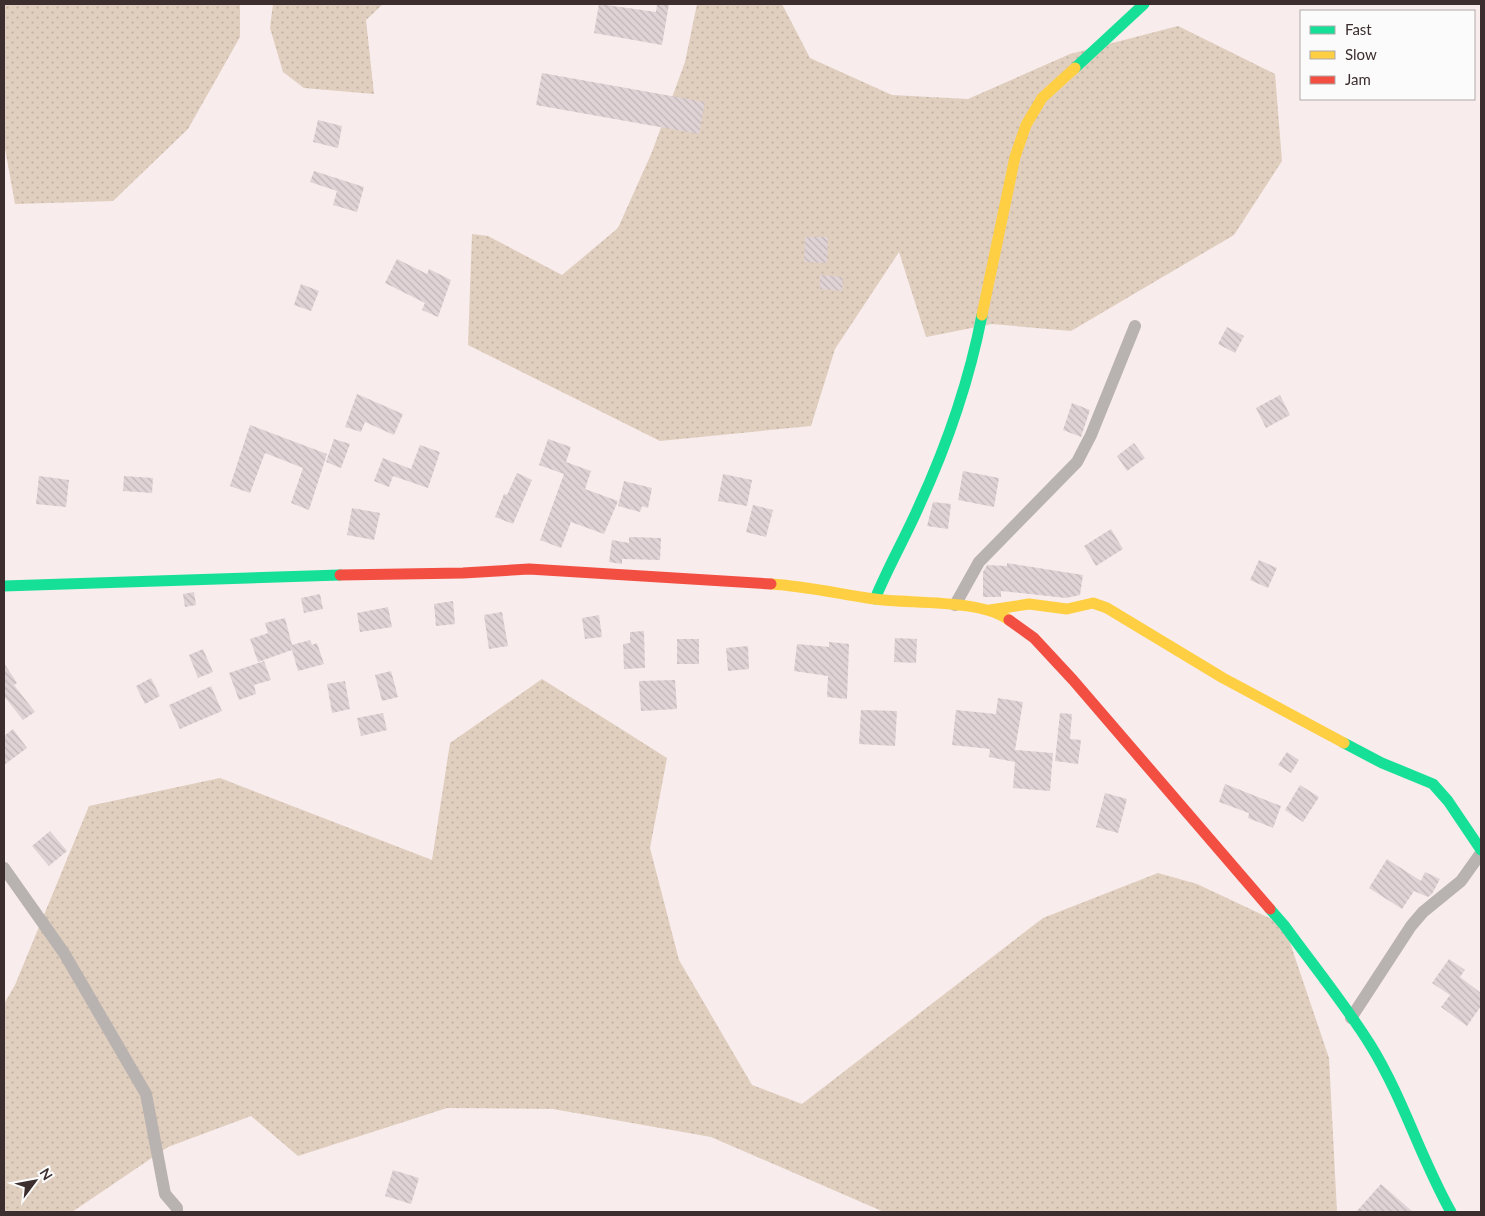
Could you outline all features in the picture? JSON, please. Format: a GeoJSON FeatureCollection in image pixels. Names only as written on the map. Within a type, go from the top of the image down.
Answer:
{"type":"FeatureCollection","features":[{"type":"Feature","properties":{"kind":"street"},"geometry":{"type":"LineString","coordinates":[[875,599],[889,566],[919,507],[960,407],[974,355],[1015,157],[1026,125],[1042,98],[1144,4]]}},
{"type":"Feature","properties":{"kind":"street"},"geometry":{"type":"LineString","coordinates":[[955,605],[979,562],[1077,462],[1091,435],[1135,326]]}},
{"type":"Feature","properties":{"kind":"street"},"geometry":{"type":"LineString","coordinates":[[4,586],[384,573],[462,573],[529,569],[794,585],[875,599],[955,605],[1001,614],[1028,634],[1073,680],[1204,835],[1284,925],[1371,1046],[1385,1072],[1422,1160],[1451,1212]]}},
{"type":"Feature","properties":{"kind":"street"},"geometry":{"type":"LineString","coordinates":[[988,610],[1029,604],[1067,609],[1093,603],[1107,608],[1223,678],[1310,726],[1382,763],[1434,784],[1448,801],[1481,851],[1461,881],[1423,912],[1411,926],[1350,1018]]}},
{"type":"Feature","properties":{"kind":"street"},"geometry":{"type":"LineString","coordinates":[[4,868],[64,953],[146,1094],[165,1194],[177,1208],[178,1212]]}},
{"type":"Feature","properties":{"kind":"shaded area"},"geometry":{"type":"Polygon","coordinates":[[[4,4],[240,4],[240,37],[188,129],[113,201],[15,204],[4,143],[4,4]]]}},
{"type":"Feature","properties":{"kind":"shaded area"},"geometry":{"type":"Polygon","coordinates":[[[273,4],[383,4],[366,20],[374,94],[304,88],[283,72],[270,28],[273,4]]]}},
{"type":"Feature","properties":{"kind":"shaded area"},"geometry":{"type":"Polygon","coordinates":[[[697,4],[782,4],[810,58],[892,95],[968,99],[1070,54],[1178,26],[1275,74],[1282,161],[1234,235],[1071,331],[992,324],[926,337],[899,252],[835,349],[811,426],[660,441],[468,345],[472,234],[488,236],[562,275],[618,228],[652,152],[685,62],[697,4]]]}},
{"type":"Feature","properties":{"kind":"shaded area"},"geometry":{"type":"Polygon","coordinates":[[[542,679],[667,758],[650,848],[679,960],[752,1085],[802,1104],[1043,918],[1158,873],[1197,884],[1284,925],[1329,1058],[1337,1212],[884,1212],[711,1137],[553,1109],[447,1108],[298,1156],[251,1116],[168,1147],[72,1212],[4,1212],[4,1004],[15,985],[89,806],[220,778],[432,860],[450,743],[542,679]]]}},
{"type":"Feature","properties":{"kind":"building"},"geometry":{"type":"Polygon","coordinates":[[[599,4],[656,12],[657,4],[669,4],[662,45],[594,33],[599,4]]]}},
{"type":"Feature","properties":{"kind":"building"},"geometry":{"type":"Polygon","coordinates":[[[542,73],[705,102],[699,134],[536,105],[542,73]]]}},
{"type":"Feature","properties":{"kind":"building"},"geometry":{"type":"Polygon","coordinates":[[[318,120],[342,126],[338,148],[313,142],[318,120]]]}},
{"type":"Feature","properties":{"kind":"building"},"geometry":{"type":"Polygon","coordinates":[[[314,171],[364,187],[357,212],[333,205],[337,191],[310,182],[314,171]]]}},
{"type":"Feature","properties":{"kind":"building"},"geometry":{"type":"Polygon","coordinates":[[[805,237],[828,237],[827,263],[804,262],[805,237]]]}},
{"type":"Feature","properties":{"kind":"building"},"geometry":{"type":"Polygon","coordinates":[[[397,259],[427,274],[429,269],[451,280],[438,317],[422,310],[425,303],[385,283],[397,259]]]}},
{"type":"Feature","properties":{"kind":"building"},"geometry":{"type":"Polygon","coordinates":[[[820,275],[843,277],[842,291],[820,289],[820,275]]]}},
{"type":"Feature","properties":{"kind":"building"},"geometry":{"type":"Polygon","coordinates":[[[301,284],[319,291],[311,311],[294,305],[301,284]]]}},
{"type":"Feature","properties":{"kind":"building"},"geometry":{"type":"Polygon","coordinates":[[[1227,327],[1244,336],[1235,353],[1218,344],[1227,327]]]}},
{"type":"Feature","properties":{"kind":"building"},"geometry":{"type":"Polygon","coordinates":[[[357,394],[403,414],[394,435],[365,422],[361,432],[345,427],[357,394]]]}},
{"type":"Feature","properties":{"kind":"building"},"geometry":{"type":"Polygon","coordinates":[[[1280,395],[1290,415],[1266,428],[1256,408],[1280,395]]]}},
{"type":"Feature","properties":{"kind":"building"},"geometry":{"type":"Polygon","coordinates":[[[1072,403],[1090,410],[1081,437],[1063,430],[1072,403]]]}},
{"type":"Feature","properties":{"kind":"building"},"geometry":{"type":"Polygon","coordinates":[[[250,425],[327,454],[309,510],[291,503],[303,468],[265,453],[250,493],[230,486],[250,425]]]}},
{"type":"Feature","properties":{"kind":"building"},"geometry":{"type":"Polygon","coordinates":[[[334,439],[350,444],[341,468],[326,462],[334,439]]]}},
{"type":"Feature","properties":{"kind":"building"},"geometry":{"type":"Polygon","coordinates":[[[548,439],[571,447],[566,462],[591,471],[585,489],[618,501],[604,534],[571,522],[561,548],[540,540],[564,474],[539,465],[548,439]]]}},
{"type":"Feature","properties":{"kind":"building"},"geometry":{"type":"Polygon","coordinates":[[[1134,443],[1145,458],[1127,471],[1117,456],[1134,443]]]}},
{"type":"Feature","properties":{"kind":"building"},"geometry":{"type":"Polygon","coordinates":[[[420,445],[440,452],[428,488],[393,476],[389,487],[374,481],[383,458],[411,469],[420,445]]]}},
{"type":"Feature","properties":{"kind":"building"},"geometry":{"type":"Polygon","coordinates":[[[963,471],[999,478],[994,507],[958,500],[963,471]]]}},
{"type":"Feature","properties":{"kind":"building"},"geometry":{"type":"Polygon","coordinates":[[[517,473],[532,480],[513,524],[495,517],[504,494],[507,495],[517,473]]]}},
{"type":"Feature","properties":{"kind":"building"},"geometry":{"type":"Polygon","coordinates":[[[723,474],[752,480],[747,506],[718,501],[723,474]]]}},
{"type":"Feature","properties":{"kind":"building"},"geometry":{"type":"Polygon","coordinates":[[[39,476],[69,480],[66,507],[36,504],[39,476]]]}},
{"type":"Feature","properties":{"kind":"building"},"geometry":{"type":"Polygon","coordinates":[[[124,476],[153,478],[152,493],[123,491],[124,476]]]}},
{"type":"Feature","properties":{"kind":"building"},"geometry":{"type":"Polygon","coordinates":[[[624,481],[652,488],[648,508],[642,506],[640,512],[618,506],[624,481]]]}},
{"type":"Feature","properties":{"kind":"building"},"geometry":{"type":"Polygon","coordinates":[[[933,502],[951,504],[948,529],[927,526],[933,502]]]}},
{"type":"Feature","properties":{"kind":"building"},"geometry":{"type":"Polygon","coordinates":[[[753,505],[773,510],[766,537],[746,532],[753,505]]]}},
{"type":"Feature","properties":{"kind":"building"},"geometry":{"type":"Polygon","coordinates":[[[352,508],[380,513],[374,540],[347,535],[352,508]]]}},
{"type":"Feature","properties":{"kind":"building"},"geometry":{"type":"Polygon","coordinates":[[[1111,529],[1123,549],[1096,566],[1084,546],[1111,529]]]}},
{"type":"Feature","properties":{"kind":"building"},"geometry":{"type":"Polygon","coordinates":[[[629,537],[661,538],[660,560],[622,559],[622,564],[609,562],[612,540],[629,543],[629,537]]]}},
{"type":"Feature","properties":{"kind":"building"},"geometry":{"type":"Polygon","coordinates":[[[1259,560],[1277,568],[1268,588],[1250,580],[1259,560]]]}},
{"type":"Feature","properties":{"kind":"building"},"geometry":{"type":"Polygon","coordinates":[[[1007,563],[1083,575],[1080,595],[1066,598],[1001,591],[1001,597],[983,597],[983,572],[987,565],[1007,566],[1007,563]]]}},
{"type":"Feature","properties":{"kind":"building"},"geometry":{"type":"Polygon","coordinates":[[[194,592],[196,605],[185,607],[183,594],[194,592]]]}},
{"type":"Feature","properties":{"kind":"building"},"geometry":{"type":"Polygon","coordinates":[[[320,594],[323,609],[304,613],[301,598],[320,594]]]}},
{"type":"Feature","properties":{"kind":"building"},"geometry":{"type":"Polygon","coordinates":[[[453,601],[455,624],[436,626],[434,604],[453,601]]]}},
{"type":"Feature","properties":{"kind":"building"},"geometry":{"type":"Polygon","coordinates":[[[388,607],[392,627],[360,632],[357,613],[388,607]]]}},
{"type":"Feature","properties":{"kind":"building"},"geometry":{"type":"Polygon","coordinates":[[[502,612],[508,646],[489,649],[484,615],[502,612]]]}},
{"type":"Feature","properties":{"kind":"building"},"geometry":{"type":"Polygon","coordinates":[[[599,615],[602,637],[585,639],[582,618],[599,615]]]}},
{"type":"Feature","properties":{"kind":"building"},"geometry":{"type":"Polygon","coordinates":[[[285,618],[292,645],[310,640],[312,645],[317,643],[324,664],[298,671],[292,650],[258,662],[250,639],[268,633],[265,623],[285,618]]]}},
{"type":"Feature","properties":{"kind":"building"},"geometry":{"type":"Polygon","coordinates":[[[644,631],[645,668],[624,669],[623,644],[630,643],[630,632],[644,631]]]}},
{"type":"Feature","properties":{"kind":"building"},"geometry":{"type":"Polygon","coordinates":[[[895,638],[917,639],[916,663],[894,662],[895,638]]]}},
{"type":"Feature","properties":{"kind":"building"},"geometry":{"type":"Polygon","coordinates":[[[677,639],[699,639],[699,664],[677,664],[677,639]]]}},
{"type":"Feature","properties":{"kind":"building"},"geometry":{"type":"Polygon","coordinates":[[[829,642],[849,644],[847,699],[827,697],[828,676],[794,671],[797,644],[829,647],[829,642]]]}},
{"type":"Feature","properties":{"kind":"building"},"geometry":{"type":"Polygon","coordinates":[[[748,646],[749,669],[728,671],[726,648],[748,646]]]}},
{"type":"Feature","properties":{"kind":"building"},"geometry":{"type":"Polygon","coordinates":[[[203,649],[213,672],[198,678],[189,655],[203,649]]]}},
{"type":"Feature","properties":{"kind":"building"},"geometry":{"type":"Polygon","coordinates":[[[264,661],[271,680],[254,685],[256,694],[239,700],[229,673],[264,661]]]}},
{"type":"Feature","properties":{"kind":"building"},"geometry":{"type":"Polygon","coordinates":[[[4,663],[17,683],[14,685],[35,712],[23,720],[4,696],[4,663]]]}},
{"type":"Feature","properties":{"kind":"building"},"geometry":{"type":"Polygon","coordinates":[[[391,671],[398,697],[382,701],[375,675],[391,671]]]}},
{"type":"Feature","properties":{"kind":"building"},"geometry":{"type":"Polygon","coordinates":[[[151,678],[160,696],[145,704],[136,686],[151,678]]]}},
{"type":"Feature","properties":{"kind":"building"},"geometry":{"type":"Polygon","coordinates":[[[675,680],[677,709],[641,711],[639,681],[675,680]]]}},
{"type":"Feature","properties":{"kind":"building"},"geometry":{"type":"Polygon","coordinates":[[[345,681],[350,709],[332,713],[327,684],[345,681]]]}},
{"type":"Feature","properties":{"kind":"building"},"geometry":{"type":"Polygon","coordinates":[[[211,686],[222,711],[180,729],[169,705],[211,686]]]}},
{"type":"Feature","properties":{"kind":"building"},"geometry":{"type":"Polygon","coordinates":[[[998,698],[1023,702],[1015,750],[1053,753],[1050,791],[1013,788],[1015,762],[989,757],[990,749],[952,745],[956,710],[996,714],[998,698]]]}},
{"type":"Feature","properties":{"kind":"building"},"geometry":{"type":"Polygon","coordinates":[[[861,710],[897,711],[895,746],[859,744],[861,710]]]}},
{"type":"Feature","properties":{"kind":"building"},"geometry":{"type":"Polygon","coordinates":[[[383,713],[387,730],[361,736],[357,718],[383,713]]]}},
{"type":"Feature","properties":{"kind":"building"},"geometry":{"type":"Polygon","coordinates":[[[1060,713],[1072,714],[1070,739],[1081,740],[1078,764],[1055,761],[1060,713]]]}},
{"type":"Feature","properties":{"kind":"building"},"geometry":{"type":"Polygon","coordinates":[[[13,729],[27,748],[4,765],[4,736],[13,729]]]}},
{"type":"Feature","properties":{"kind":"building"},"geometry":{"type":"Polygon","coordinates":[[[1287,752],[1299,760],[1291,773],[1278,765],[1287,752]]]}},
{"type":"Feature","properties":{"kind":"building"},"geometry":{"type":"Polygon","coordinates":[[[1225,784],[1281,806],[1273,828],[1248,818],[1249,813],[1219,802],[1225,784]]]}},
{"type":"Feature","properties":{"kind":"building"},"geometry":{"type":"Polygon","coordinates":[[[1300,785],[1319,797],[1303,822],[1285,810],[1300,785]]]}},
{"type":"Feature","properties":{"kind":"building"},"geometry":{"type":"Polygon","coordinates":[[[1105,793],[1127,799],[1118,833],[1096,827],[1105,793]]]}},
{"type":"Feature","properties":{"kind":"building"},"geometry":{"type":"Polygon","coordinates":[[[50,831],[67,851],[49,866],[32,846],[50,831]]]}},
{"type":"Feature","properties":{"kind":"building"},"geometry":{"type":"Polygon","coordinates":[[[1387,859],[1421,881],[1425,872],[1440,879],[1432,894],[1428,897],[1414,891],[1402,909],[1369,888],[1387,859]]]}},
{"type":"Feature","properties":{"kind":"building"},"geometry":{"type":"Polygon","coordinates":[[[1449,959],[1465,970],[1460,977],[1481,993],[1481,1006],[1467,1026],[1441,1007],[1450,995],[1432,983],[1449,959]]]}},
{"type":"Feature","properties":{"kind":"building"},"geometry":{"type":"Polygon","coordinates":[[[393,1170],[419,1178],[411,1204],[385,1196],[393,1170]]]}},
{"type":"Feature","properties":{"kind":"building"},"geometry":{"type":"Polygon","coordinates":[[[1381,1184],[1413,1212],[1356,1212],[1381,1184]]]}},
{"type":"Feature","properties":{"kind":"traffic: fast"},"geometry":{"type":"LineString","coordinates":[[1075,68],[1144,4]]}},
{"type":"Feature","properties":{"kind":"traffic: fast"},"geometry":{"type":"LineString","coordinates":[[875,599],[939,460],[964,389],[982,315]]}},
{"type":"Feature","properties":{"kind":"traffic: fast"},"geometry":{"type":"LineString","coordinates":[[4,586],[340,575]]}},
{"type":"Feature","properties":{"kind":"traffic: fast"},"geometry":{"type":"LineString","coordinates":[[1344,743],[1382,763],[1433,784],[1448,801],[1481,850]]}},
{"type":"Feature","properties":{"kind":"traffic: fast"},"geometry":{"type":"LineString","coordinates":[[1270,909],[1329,985],[1371,1046],[1393,1086],[1430,1171],[1451,1212]]}},
{"type":"Feature","properties":{"kind":"traffic: slow"},"geometry":{"type":"LineString","coordinates":[[982,315],[1015,157],[1026,125],[1042,98],[1075,68]]}},
{"type":"Feature","properties":{"kind":"traffic: slow"},"geometry":{"type":"LineString","coordinates":[[771,584],[810,588],[874,599],[963,605],[997,613],[1009,620]]}},
{"type":"Feature","properties":{"kind":"traffic: slow"},"geometry":{"type":"LineString","coordinates":[[990,610],[1029,604],[1067,609],[1093,603],[1107,608],[1223,678],[1344,743]]}},
{"type":"Feature","properties":{"kind":"traffic: jam"},"geometry":{"type":"LineString","coordinates":[[340,575],[463,573],[529,569],[771,584]]}},
{"type":"Feature","properties":{"kind":"traffic: jam"},"geometry":{"type":"LineString","coordinates":[[1009,620],[1034,638],[1073,680],[1270,909]]}}]}
